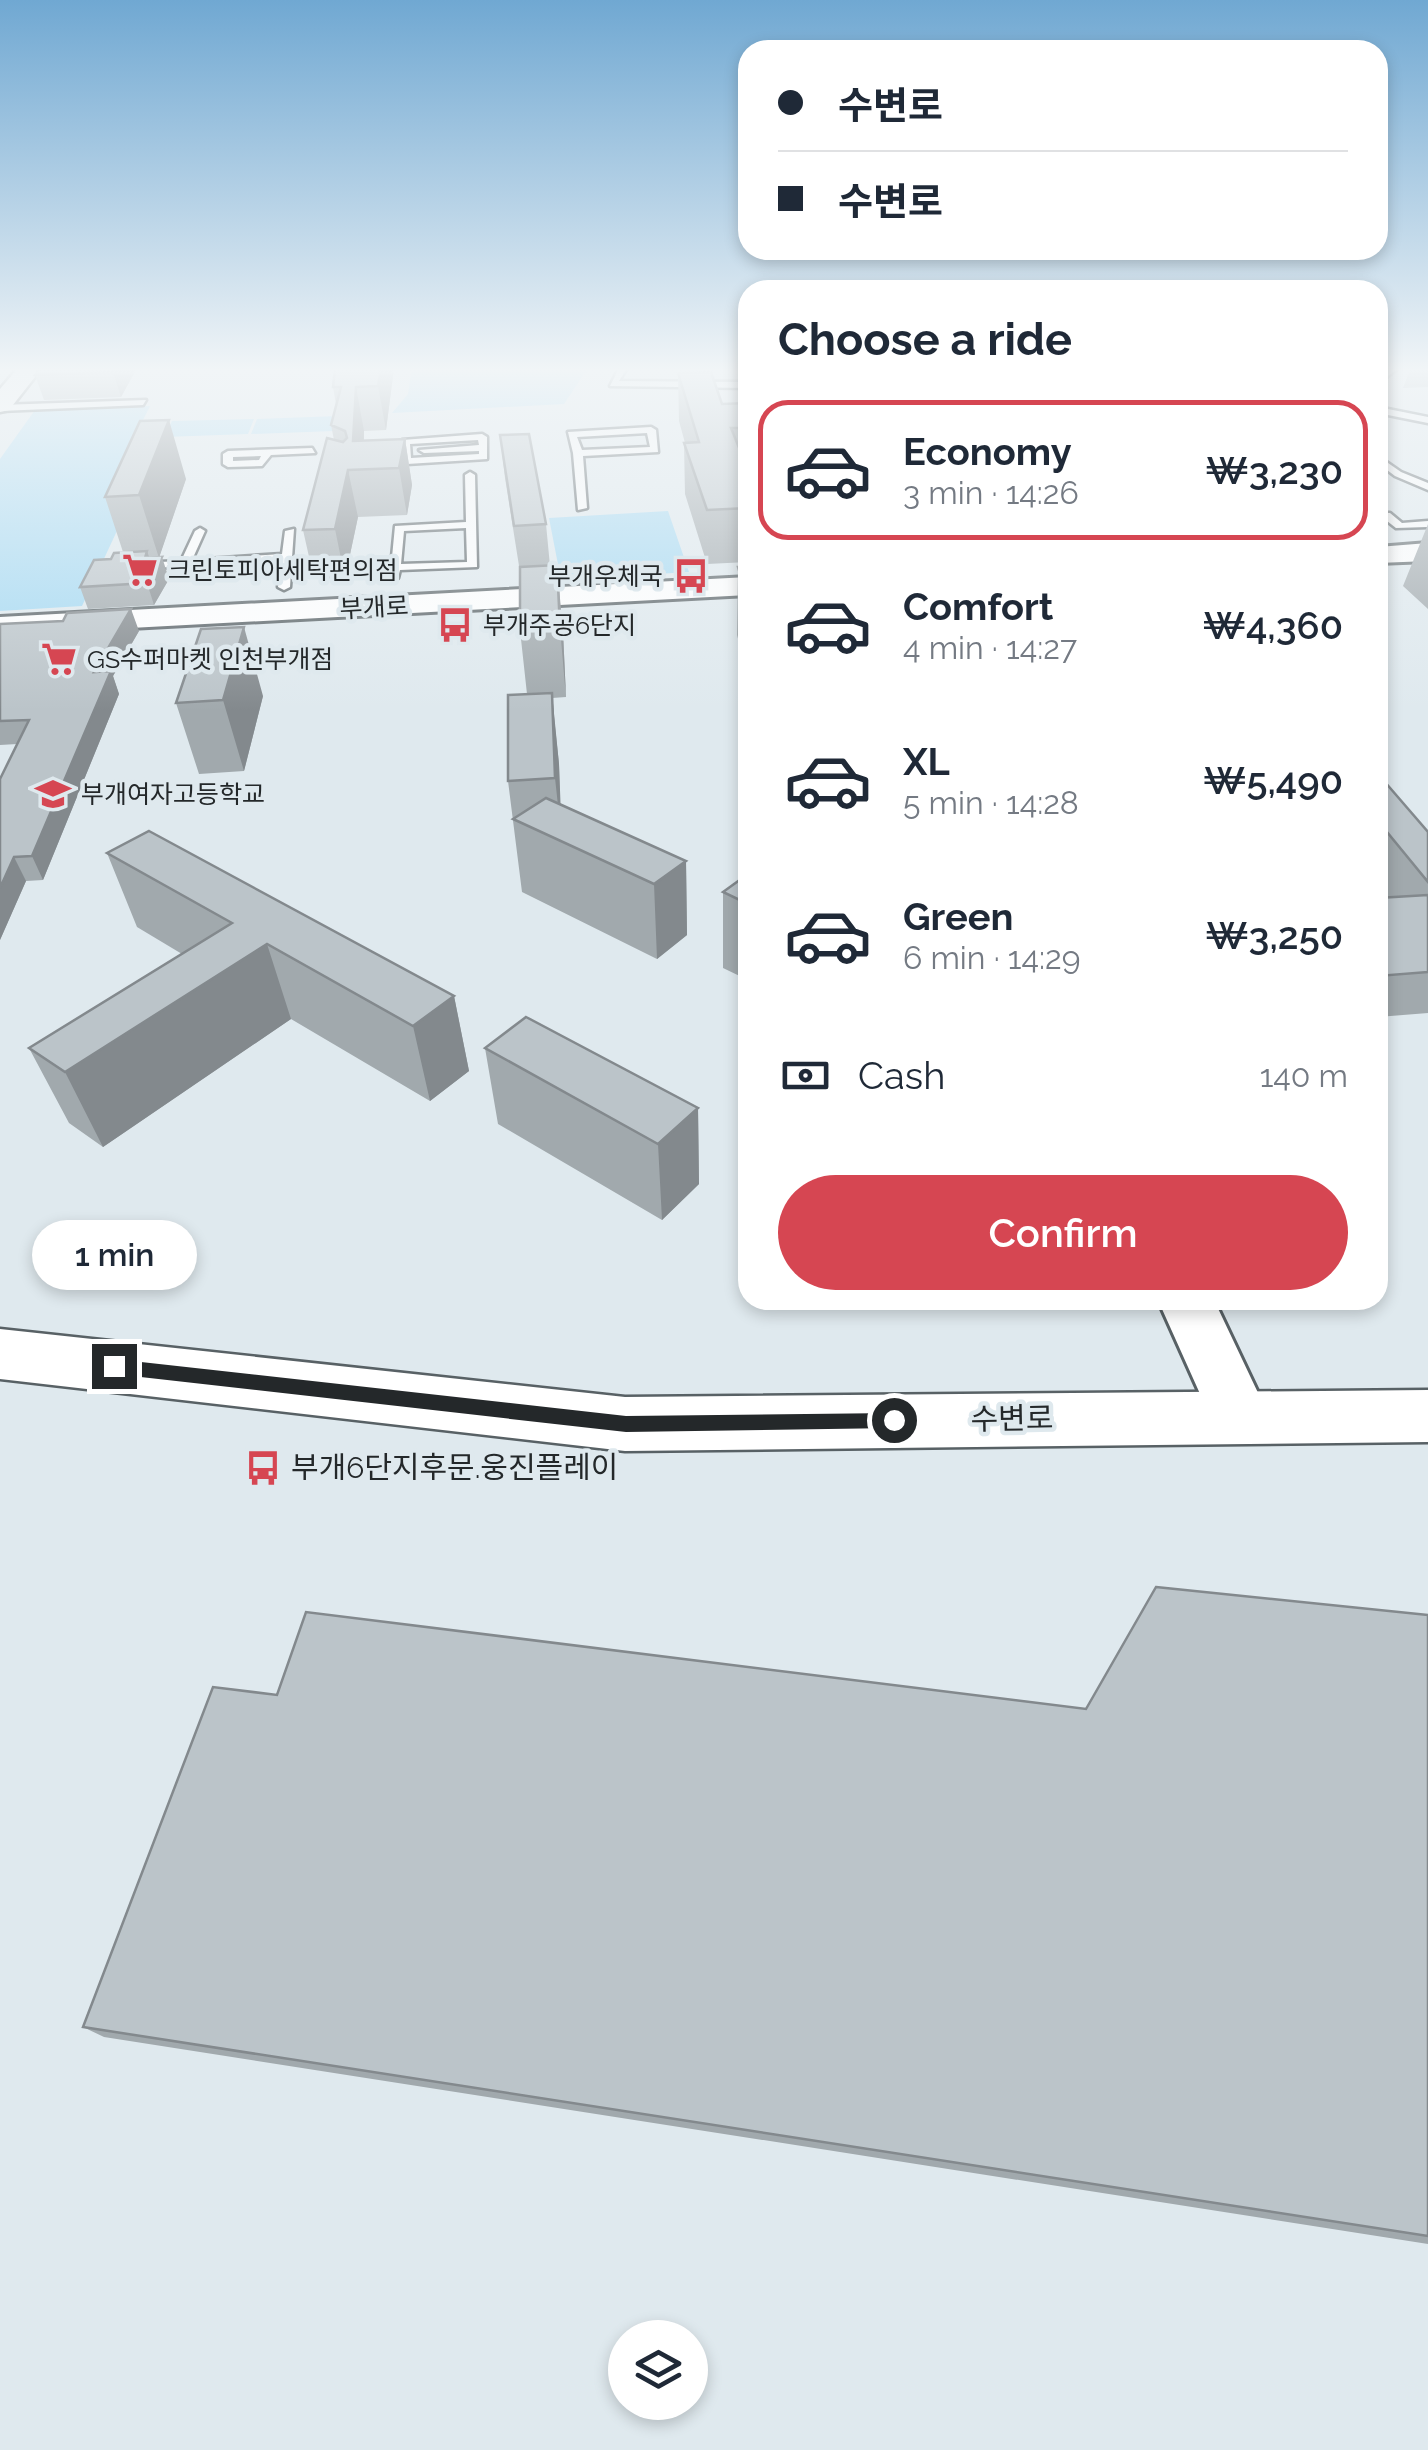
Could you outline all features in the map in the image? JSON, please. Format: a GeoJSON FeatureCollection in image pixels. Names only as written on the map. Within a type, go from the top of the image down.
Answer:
{"type":"FeatureCollection","features":[{"type":"Feature","properties":{"kind":"main road","name":"수변로"},"geometry":{"type":"LineString","coordinates":[[0,1354],[626,1424],[1428,1416]]}},
{"type":"Feature","properties":{"kind":"street"},"geometry":{"type":"LineString","coordinates":[[1388,554],[1428,552]]}},
{"type":"Feature","properties":{"kind":"street","name":"부개로"},"geometry":{"type":"LineString","coordinates":[[0,626],[738,587]]}},
{"type":"Feature","properties":{"kind":"street"},"geometry":{"type":"LineString","coordinates":[[1191,1310],[1239,1416]]}},
{"type":"Feature","properties":{"kind":"lane"},"geometry":{"type":"LineString","coordinates":[[466,522],[400,528],[395,572],[473,564],[466,522],[474,482]]}},
{"type":"Feature","properties":{"kind":"lane"},"geometry":{"type":"LineString","coordinates":[[579,482],[582,508]]}},
{"type":"Feature","properties":{"kind":"lane"},"geometry":{"type":"LineString","coordinates":[[1388,515],[1428,512]]}},
{"type":"Feature","properties":{"kind":"lane"},"geometry":{"type":"LineString","coordinates":[[1388,517],[1400,526],[1428,524]]}},
{"type":"Feature","properties":{"kind":"lane"},"geometry":{"type":"LineString","coordinates":[[440,542],[441,526]]}},
{"type":"Feature","properties":{"kind":"lane"},"geometry":{"type":"LineString","coordinates":[[185,564],[200,531]]}},
{"type":"Feature","properties":{"kind":"lane"},"geometry":{"type":"LineString","coordinates":[[284,587],[290,532]]}},
{"type":"Feature","properties":{"kind":"lane"},"geometry":{"type":"LineString","coordinates":[[129,566],[287,557]]}},
{"type":"Feature","properties":{"kind":"shaded area"},"geometry":{"type":"Polygon","coordinates":[[[0,482],[140,482],[82,606],[0,611],[0,482]]]}},
{"type":"Feature","properties":{"kind":"shaded area"},"geometry":{"type":"Polygon","coordinates":[[[668,511],[689,572],[561,580],[549,518],[668,511]]]}},
{"type":"Feature","properties":{"kind":"building"},"geometry":{"type":"Polygon","coordinates":[[[112,482],[144,482],[139,495],[105,497],[112,482]]]}},
{"type":"Feature","properties":{"kind":"building"},"geometry":{"type":"Polygon","coordinates":[[[315,482],[345,482],[335,529],[303,530],[315,482]]]}},
{"type":"Feature","properties":{"kind":"building"},"geometry":{"type":"Polygon","coordinates":[[[507,482],[538,482],[546,524],[514,526],[507,482]]]}},
{"type":"Feature","properties":{"kind":"building"},"geometry":{"type":"Polygon","coordinates":[[[698,482],[738,482],[738,508],[707,510],[698,482]]]}},
{"type":"Feature","properties":{"kind":"building"},"geometry":{"type":"Polygon","coordinates":[[[147,551],[145,558],[162,557],[147,583],[80,587],[94,560],[111,559],[114,553],[147,551]]]}},
{"type":"Feature","properties":{"kind":"building"},"geometry":{"type":"Polygon","coordinates":[[[557,565],[560,628],[520,630],[520,567],[557,565]]]}},
{"type":"Feature","properties":{"kind":"building"},"geometry":{"type":"Polygon","coordinates":[[[131,609],[94,672],[111,671],[32,856],[14,857],[0,888],[0,779],[29,720],[0,721],[0,624],[63,621],[67,613],[131,609]]]}},
{"type":"Feature","properties":{"kind":"building"},"geometry":{"type":"Polygon","coordinates":[[[244,627],[223,700],[176,703],[201,629],[244,627]]]}},
{"type":"Feature","properties":{"kind":"building"},"geometry":{"type":"Polygon","coordinates":[[[552,693],[555,778],[508,781],[508,695],[552,693]]]}},
{"type":"Feature","properties":{"kind":"building"},"geometry":{"type":"Polygon","coordinates":[[[1388,786],[1428,832],[1428,882],[1388,833],[1388,786]]]}},
{"type":"Feature","properties":{"kind":"building"},"geometry":{"type":"Polygon","coordinates":[[[546,798],[686,861],[654,884],[513,819],[546,798]]]}},
{"type":"Feature","properties":{"kind":"building"},"geometry":{"type":"Polygon","coordinates":[[[149,831],[454,996],[413,1026],[267,944],[65,1072],[29,1048],[232,923],[107,853],[149,831]]]}},
{"type":"Feature","properties":{"kind":"building"},"geometry":{"type":"Polygon","coordinates":[[[738,881],[738,899],[723,892],[738,881]]]}},
{"type":"Feature","properties":{"kind":"building"},"geometry":{"type":"Polygon","coordinates":[[[1428,895],[1428,972],[1388,975],[1388,897],[1428,895]]]}},
{"type":"Feature","properties":{"kind":"building"},"geometry":{"type":"Polygon","coordinates":[[[526,1017],[698,1108],[658,1144],[485,1048],[526,1017]]]}},
{"type":"Feature","properties":{"kind":"building"},"geometry":{"type":"Polygon","coordinates":[[[1156,1587],[1428,1615],[1428,2236],[83,2027],[213,1687],[277,1695],[306,1612],[1086,1709],[1156,1587]]]}},
{"type":"Feature","properties":{"kind":"place","name":"크린토피아세탁편의점"},"geometry":{"type":"Point","coordinates":[140,570]}},
{"type":"Feature","properties":{"kind":"place","name":"부개우체국"},"geometry":{"type":"Point","coordinates":[691,576]}},
{"type":"Feature","properties":{"kind":"place","name":"부개주공6단지"},"geometry":{"type":"Point","coordinates":[455,625]}},
{"type":"Feature","properties":{"kind":"place","name":"GS수퍼마켓 인천부개점"},"geometry":{"type":"Point","coordinates":[59,659]}},
{"type":"Feature","properties":{"kind":"place","name":"부개여자고등학교"},"geometry":{"type":"Point","coordinates":[53,794]}},
{"type":"Feature","properties":{"kind":"place","name":"부개6단지후문.웅진플레이"},"geometry":{"type":"Point","coordinates":[263,1468]}},
{"type":"Feature","properties":{"kind":"route"},"geometry":{"type":"LineString","coordinates":[[114,1366],[626,1424],[894,1420]]}}]}
